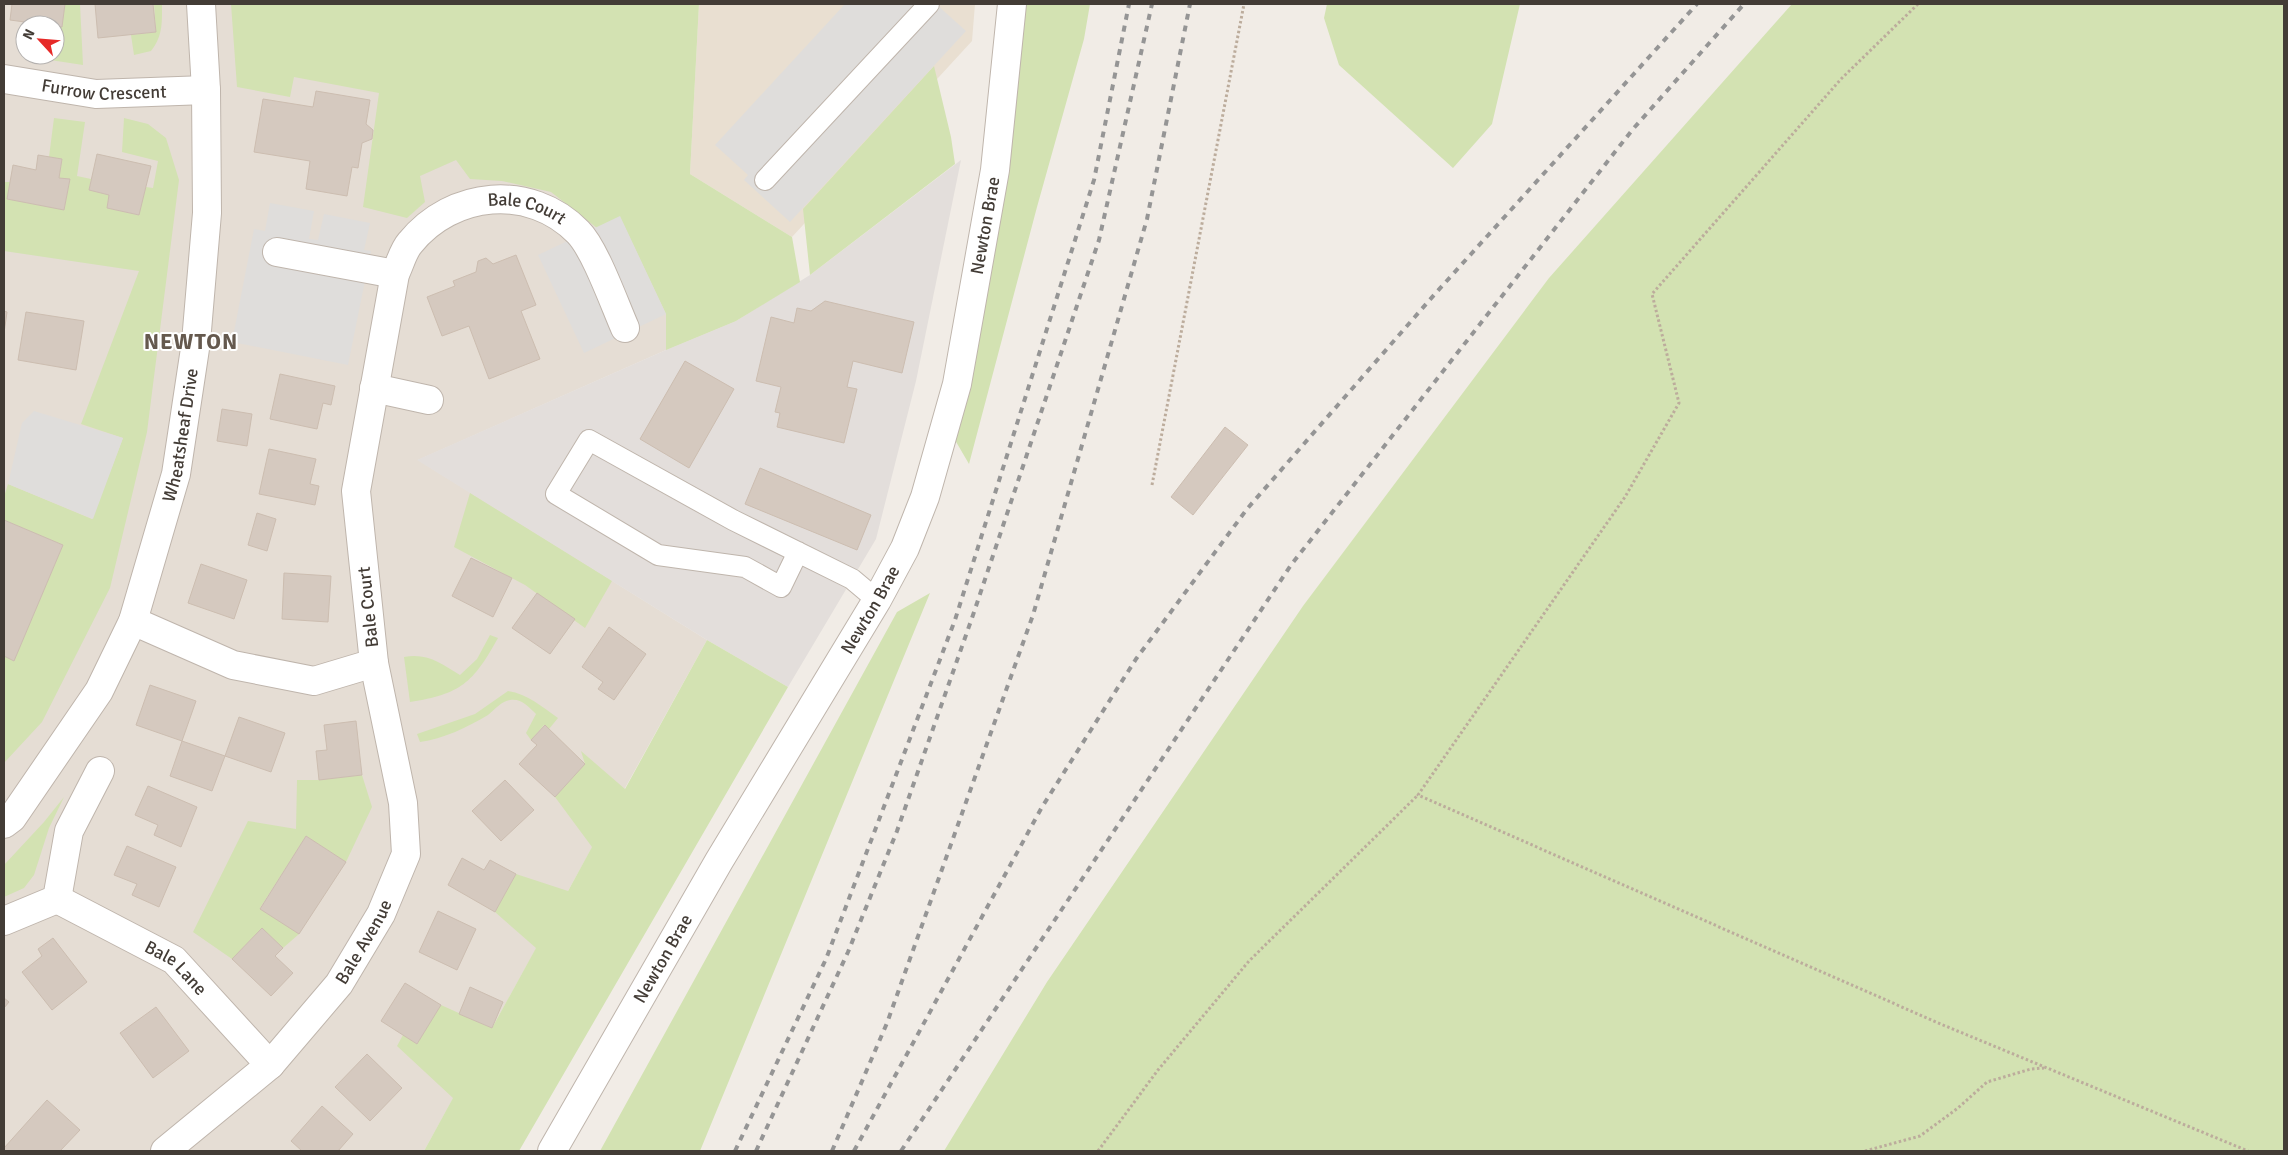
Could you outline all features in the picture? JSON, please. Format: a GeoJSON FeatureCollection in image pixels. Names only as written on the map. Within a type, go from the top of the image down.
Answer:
{"type":"FeatureCollection","features":[{"type":"Feature","properties":{"kind":"street","name":"Wheatsheaf Drive"},"geometry":{"type":"LineString","coordinates":[[4,824],[12,818],[99,692],[132,621],[176,474],[196,342],[207,213],[206,90],[201,4]]}},
{"type":"Feature","properties":{"kind":"street","name":"Newton Brae"},"geometry":{"type":"LineString","coordinates":[[552,1151],[719,861],[877,600],[905,548],[926,497],[957,384],[995,170],[1012,4]]}},
{"type":"Feature","properties":{"kind":"street","name":"Furrow Crescent"},"geometry":{"type":"LineString","coordinates":[[4,80],[96,94],[206,90]]}},
{"type":"Feature","properties":{"kind":"street","name":"Bale Court"},"geometry":{"type":"LineString","coordinates":[[132,621],[232,666],[314,681],[374,663],[356,491],[395,274],[409,244],[434,220],[461,207],[490,198],[518,200],[546,208],[580,233],[590,248],[625,328]]}},
{"type":"Feature","properties":{"kind":"street"},"geometry":{"type":"LineString","coordinates":[[276,252],[395,274]]}},
{"type":"Feature","properties":{"kind":"street"},"geometry":{"type":"LineString","coordinates":[[374,388],[429,400]]}},
{"type":"Feature","properties":{"kind":"street","name":"Bale Avenue"},"geometry":{"type":"LineString","coordinates":[[165,1151],[270,1065],[339,984],[381,914],[406,854],[403,803],[374,663]]}},
{"type":"Feature","properties":{"kind":"street"},"geometry":{"type":"LineString","coordinates":[[4,921],[57,899],[69,831],[100,771]]}},
{"type":"Feature","properties":{"kind":"street","name":"Bale Lane"},"geometry":{"type":"LineString","coordinates":[[57,899],[174,960],[270,1065]]}},
{"type":"Feature","properties":{"kind":"lane"},"geometry":{"type":"LineString","coordinates":[[765,180],[929,4]]}},
{"type":"Feature","properties":{"kind":"lane"},"geometry":{"type":"LineString","coordinates":[[798,552],[781,587],[745,568],[658,555],[556,494],[590,440],[733,520],[798,552],[852,579],[877,600]]}},
{"type":"Feature","properties":{"kind":"path"},"geometry":{"type":"LineString","coordinates":[[1152,484],[1244,4]]}},
{"type":"Feature","properties":{"kind":"path"},"geometry":{"type":"LineString","coordinates":[[1098,1151],[1158,1070],[1249,961],[1418,795],[1625,497],[1679,403],[1652,294],[1841,79],[1918,4]]}},
{"type":"Feature","properties":{"kind":"path"},"geometry":{"type":"LineString","coordinates":[[1418,795],[1934,1022],[2248,1151]]}},
{"type":"Feature","properties":{"kind":"path"},"geometry":{"type":"LineString","coordinates":[[1866,1151],[1920,1136],[1958,1108],[1987,1082],[2031,1069],[2046,1068]]}},
{"type":"Feature","properties":{"kind":"shaded area"},"geometry":{"type":"Polygon","coordinates":[[[4,4],[412,4],[736,321],[418,460],[707,640],[424,1151],[4,1151],[4,4]]]}},
{"type":"Feature","properties":{"kind":"shaded area"},"geometry":{"type":"Polygon","coordinates":[[[699,4],[975,4],[972,41],[792,237],[690,174],[699,4]]]}},
{"type":"Feature","properties":{"kind":"shaded area"},"geometry":{"type":"Polygon","coordinates":[[[845,4],[936,4],[966,31],[790,222],[744,180],[748,175],[715,145],[845,4]]]}},
{"type":"Feature","properties":{"kind":"shaded area"},"geometry":{"type":"Polygon","coordinates":[[[961,160],[916,381],[876,539],[788,687],[707,640],[417,460],[736,321],[810,275],[961,160]]]}},
{"type":"Feature","properties":{"kind":"shaded area"},"geometry":{"type":"Polygon","coordinates":[[[270,203],[314,211],[309,239],[318,240],[324,214],[370,223],[364,250],[371,251],[348,365],[232,342],[254,229],[265,231],[270,203]]]}},
{"type":"Feature","properties":{"kind":"shaded area"},"geometry":{"type":"Polygon","coordinates":[[[620,216],[666,314],[584,353],[538,255],[620,216]]]}},
{"type":"Feature","properties":{"kind":"shaded area"},"geometry":{"type":"Polygon","coordinates":[[[34,411],[123,438],[93,519],[8,484],[22,423],[34,411]]]}},
{"type":"Feature","properties":{"kind":"green space"},"geometry":{"type":"Polygon","coordinates":[[[65,4],[80,4],[83,65],[65,62],[65,4]]]}},
{"type":"Feature","properties":{"kind":"green space"},"geometry":{"type":"Polygon","coordinates":[[[154,4],[162,4],[162,23],[158,40],[151,51],[134,55],[131,35],[156,32],[154,4]]]}},
{"type":"Feature","properties":{"kind":"green space"},"geometry":{"type":"Polygon","coordinates":[[[231,4],[699,4],[690,174],[792,237],[800,282],[736,321],[666,350],[666,314],[620,217],[597,228],[551,192],[502,181],[470,179],[456,160],[420,176],[425,202],[407,218],[363,207],[379,93],[294,77],[290,97],[237,87],[231,4]]]}},
{"type":"Feature","properties":{"kind":"green space"},"geometry":{"type":"Polygon","coordinates":[[[1021,4],[1090,4],[1084,39],[969,464],[955,440],[989,265],[1016,104],[1021,4]]]}},
{"type":"Feature","properties":{"kind":"green space"},"geometry":{"type":"Polygon","coordinates":[[[1327,4],[1520,4],[1492,124],[1453,168],[1339,65],[1324,18],[1327,4]]]}},
{"type":"Feature","properties":{"kind":"green space"},"geometry":{"type":"Polygon","coordinates":[[[1792,4],[2284,4],[2284,1151],[944,1151],[1047,982],[1303,606],[1549,278],[1792,4]]]}},
{"type":"Feature","properties":{"kind":"green space"},"geometry":{"type":"Polygon","coordinates":[[[934,66],[951,137],[955,164],[810,275],[803,209],[934,66]]]}},
{"type":"Feature","properties":{"kind":"green space"},"geometry":{"type":"Polygon","coordinates":[[[54,118],[85,122],[77,176],[91,179],[89,190],[109,195],[107,208],[138,215],[146,187],[153,188],[158,161],[122,152],[124,118],[148,124],[166,138],[179,180],[147,432],[110,588],[42,722],[4,763],[4,656],[14,661],[63,545],[4,520],[4,497],[8,484],[92,519],[123,438],[81,424],[139,271],[4,251],[4,182],[10,182],[7,199],[64,210],[70,180],[59,178],[62,159],[49,157],[54,118]]]}},
{"type":"Feature","properties":{"kind":"green space"},"geometry":{"type":"Polygon","coordinates":[[[470,493],[612,581],[585,628],[525,585],[454,547],[470,493]]]}},
{"type":"Feature","properties":{"kind":"green space"},"geometry":{"type":"Polygon","coordinates":[[[930,593],[700,1151],[600,1151],[897,612],[930,593]]]}},
{"type":"Feature","properties":{"kind":"green space"},"geometry":{"type":"Polygon","coordinates":[[[490,635],[498,638],[481,666],[464,684],[442,695],[410,702],[404,657],[420,656],[427,658],[440,663],[460,675],[477,659],[490,635]]]}},
{"type":"Feature","properties":{"kind":"green space"},"geometry":{"type":"Polygon","coordinates":[[[707,640],[788,687],[519,1151],[424,1151],[453,1098],[397,1046],[403,1035],[417,1044],[441,1005],[492,1028],[536,948],[495,912],[516,874],[568,891],[592,847],[555,797],[585,764],[581,751],[625,789],[707,640]]]}},
{"type":"Feature","properties":{"kind":"green space"},"geometry":{"type":"Polygon","coordinates":[[[508,691],[528,698],[558,718],[549,729],[544,725],[531,740],[526,733],[536,714],[518,700],[510,700],[464,728],[438,738],[420,742],[417,734],[475,714],[508,691]]]}},
{"type":"Feature","properties":{"kind":"green space"},"geometry":{"type":"Polygon","coordinates":[[[362,775],[372,807],[346,862],[306,836],[260,908],[299,934],[283,948],[262,928],[232,959],[193,932],[248,821],[296,829],[297,780],[319,780],[362,775]]]}},
{"type":"Feature","properties":{"kind":"green space"},"geometry":{"type":"Polygon","coordinates":[[[64,797],[49,828],[34,875],[24,888],[4,897],[4,865],[44,822],[64,797]]]}},
{"type":"Feature","properties":{"kind":"building"},"geometry":{"type":"Polygon","coordinates":[[[12,4],[65,4],[64,15],[15,15],[15,21],[10,20],[12,4]]]}},
{"type":"Feature","properties":{"kind":"building"},"geometry":{"type":"Polygon","coordinates":[[[95,4],[153,4],[156,32],[98,38],[95,4]]]}},
{"type":"Feature","properties":{"kind":"building"},"geometry":{"type":"Polygon","coordinates":[[[316,91],[370,100],[366,124],[373,130],[372,139],[362,143],[358,168],[352,167],[347,196],[306,189],[310,161],[254,152],[263,99],[313,107],[316,91]]]}},
{"type":"Feature","properties":{"kind":"building"},"geometry":{"type":"Polygon","coordinates":[[[97,154],[151,166],[139,215],[107,208],[109,195],[89,190],[97,154]]]}},
{"type":"Feature","properties":{"kind":"building"},"geometry":{"type":"Polygon","coordinates":[[[38,155],[62,159],[59,178],[70,179],[64,210],[7,199],[13,165],[36,170],[38,155]]]}},
{"type":"Feature","properties":{"kind":"building"},"geometry":{"type":"Polygon","coordinates":[[[516,255],[536,305],[521,311],[540,359],[489,379],[469,326],[442,336],[427,297],[455,286],[453,281],[476,272],[478,261],[486,258],[493,264],[516,255]]]}},
{"type":"Feature","properties":{"kind":"building"},"geometry":{"type":"Polygon","coordinates":[[[825,301],[914,322],[902,373],[853,361],[847,387],[857,389],[844,443],[777,427],[780,413],[775,412],[781,387],[756,381],[771,317],[794,323],[797,308],[811,311],[825,301]]]}},
{"type":"Feature","properties":{"kind":"building"},"geometry":{"type":"Polygon","coordinates":[[[4,311],[7,312],[4,333],[4,311]]]}},
{"type":"Feature","properties":{"kind":"building"},"geometry":{"type":"Polygon","coordinates":[[[26,312],[84,321],[76,370],[18,360],[26,312]]]}},
{"type":"Feature","properties":{"kind":"building"},"geometry":{"type":"Polygon","coordinates":[[[685,361],[734,389],[689,468],[640,439],[685,361]]]}},
{"type":"Feature","properties":{"kind":"building"},"geometry":{"type":"Polygon","coordinates":[[[280,374],[335,386],[331,405],[323,403],[317,429],[270,419],[280,374]]]}},
{"type":"Feature","properties":{"kind":"building"},"geometry":{"type":"Polygon","coordinates":[[[222,409],[252,414],[247,446],[217,441],[222,409]]]}},
{"type":"Feature","properties":{"kind":"building"},"geometry":{"type":"Polygon","coordinates":[[[1225,427],[1248,445],[1193,515],[1171,497],[1225,427]]]}},
{"type":"Feature","properties":{"kind":"building"},"geometry":{"type":"Polygon","coordinates":[[[269,449],[316,459],[310,484],[319,486],[315,505],[259,494],[269,449]]]}},
{"type":"Feature","properties":{"kind":"building"},"geometry":{"type":"Polygon","coordinates":[[[760,468],[871,515],[857,550],[745,504],[760,468]]]}},
{"type":"Feature","properties":{"kind":"building"},"geometry":{"type":"Polygon","coordinates":[[[257,513],[276,519],[267,551],[248,545],[257,513]]]}},
{"type":"Feature","properties":{"kind":"building"},"geometry":{"type":"Polygon","coordinates":[[[4,520],[63,545],[14,661],[4,656],[4,520]]]}},
{"type":"Feature","properties":{"kind":"building"},"geometry":{"type":"Polygon","coordinates":[[[471,558],[512,578],[493,617],[452,596],[471,558]]]}},
{"type":"Feature","properties":{"kind":"building"},"geometry":{"type":"Polygon","coordinates":[[[201,564],[247,580],[234,619],[188,603],[201,564]]]}},
{"type":"Feature","properties":{"kind":"building"},"geometry":{"type":"Polygon","coordinates":[[[284,573],[331,576],[328,622],[282,619],[284,573]]]}},
{"type":"Feature","properties":{"kind":"building"},"geometry":{"type":"Polygon","coordinates":[[[537,593],[575,619],[550,654],[512,628],[537,593]]]}},
{"type":"Feature","properties":{"kind":"building"},"geometry":{"type":"Polygon","coordinates":[[[609,627],[646,654],[614,700],[598,689],[603,682],[582,667],[609,627]]]}},
{"type":"Feature","properties":{"kind":"building"},"geometry":{"type":"Polygon","coordinates":[[[150,685],[196,701],[182,741],[136,725],[150,685]]]}},
{"type":"Feature","properties":{"kind":"building"},"geometry":{"type":"Polygon","coordinates":[[[239,717],[285,733],[271,772],[225,756],[239,717]]]}},
{"type":"Feature","properties":{"kind":"building"},"geometry":{"type":"Polygon","coordinates":[[[356,721],[362,775],[319,780],[316,751],[327,750],[324,725],[356,721]]]}},
{"type":"Feature","properties":{"kind":"building"},"geometry":{"type":"Polygon","coordinates":[[[545,725],[585,764],[555,797],[519,764],[537,745],[531,740],[545,725]]]}},
{"type":"Feature","properties":{"kind":"building"},"geometry":{"type":"Polygon","coordinates":[[[182,741],[225,756],[212,791],[170,776],[182,741]]]}},
{"type":"Feature","properties":{"kind":"building"},"geometry":{"type":"Polygon","coordinates":[[[505,780],[534,810],[501,841],[472,811],[505,780]]]}},
{"type":"Feature","properties":{"kind":"building"},"geometry":{"type":"Polygon","coordinates":[[[148,786],[197,807],[181,847],[154,835],[158,825],[135,815],[148,786]]]}},
{"type":"Feature","properties":{"kind":"building"},"geometry":{"type":"Polygon","coordinates":[[[306,836],[346,862],[299,934],[260,909],[306,836]]]}},
{"type":"Feature","properties":{"kind":"building"},"geometry":{"type":"Polygon","coordinates":[[[127,846],[176,867],[159,907],[132,895],[137,884],[114,875],[127,846]]]}},
{"type":"Feature","properties":{"kind":"building"},"geometry":{"type":"Polygon","coordinates":[[[462,858],[484,870],[490,860],[516,874],[495,912],[448,885],[462,858]]]}},
{"type":"Feature","properties":{"kind":"building"},"geometry":{"type":"Polygon","coordinates":[[[438,911],[476,929],[457,970],[419,952],[438,911]]]}},
{"type":"Feature","properties":{"kind":"building"},"geometry":{"type":"Polygon","coordinates":[[[262,928],[283,948],[275,956],[293,973],[271,996],[232,959],[262,928]]]}},
{"type":"Feature","properties":{"kind":"building"},"geometry":{"type":"Polygon","coordinates":[[[53,938],[87,982],[52,1010],[22,972],[42,956],[38,949],[53,938]]]}},
{"type":"Feature","properties":{"kind":"building"},"geometry":{"type":"Polygon","coordinates":[[[405,983],[441,1005],[417,1044],[381,1021],[405,983]]]}},
{"type":"Feature","properties":{"kind":"building"},"geometry":{"type":"Polygon","coordinates":[[[470,987],[503,1002],[492,1028],[459,1014],[470,987]]]}},
{"type":"Feature","properties":{"kind":"building"},"geometry":{"type":"Polygon","coordinates":[[[4,998],[9,1002],[4,1008],[4,998]]]}},
{"type":"Feature","properties":{"kind":"building"},"geometry":{"type":"Polygon","coordinates":[[[156,1007],[189,1051],[153,1078],[120,1033],[156,1007]]]}},
{"type":"Feature","properties":{"kind":"building"},"geometry":{"type":"Polygon","coordinates":[[[367,1054],[402,1088],[370,1121],[335,1087],[367,1054]]]}},
{"type":"Feature","properties":{"kind":"building"},"geometry":{"type":"Polygon","coordinates":[[[47,1100],[80,1130],[60,1151],[4,1151],[4,1148],[47,1100]]]}},
{"type":"Feature","properties":{"kind":"building"},"geometry":{"type":"Polygon","coordinates":[[[322,1106],[353,1134],[338,1151],[302,1151],[291,1141],[322,1106]]]}},
{"type":"Feature","properties":{"kind":"railway"},"geometry":{"type":"LineString","coordinates":[[735,1151],[826,959],[955,620],[1094,180],[1129,4]]}},
{"type":"Feature","properties":{"kind":"railway"},"geometry":{"type":"LineString","coordinates":[[756,1151],[848,952],[897,831],[972,618],[1099,240],[1152,4]]}},
{"type":"Feature","properties":{"kind":"railway"},"geometry":{"type":"LineString","coordinates":[[832,1151],[887,1023],[1033,615],[1147,219],[1190,4]]}},
{"type":"Feature","properties":{"kind":"railway"},"geometry":{"type":"LineString","coordinates":[[854,1151],[1042,807],[1136,659],[1247,509],[1434,295],[1697,4]]}},
{"type":"Feature","properties":{"kind":"railway"},"geometry":{"type":"LineString","coordinates":[[901,1151],[1291,565],[1633,129],[1744,4]]}},
{"type":"Feature","properties":{"kind":"district","name":"NEWTON"},"geometry":{"type":"Point","coordinates":[191,341]}}]}
